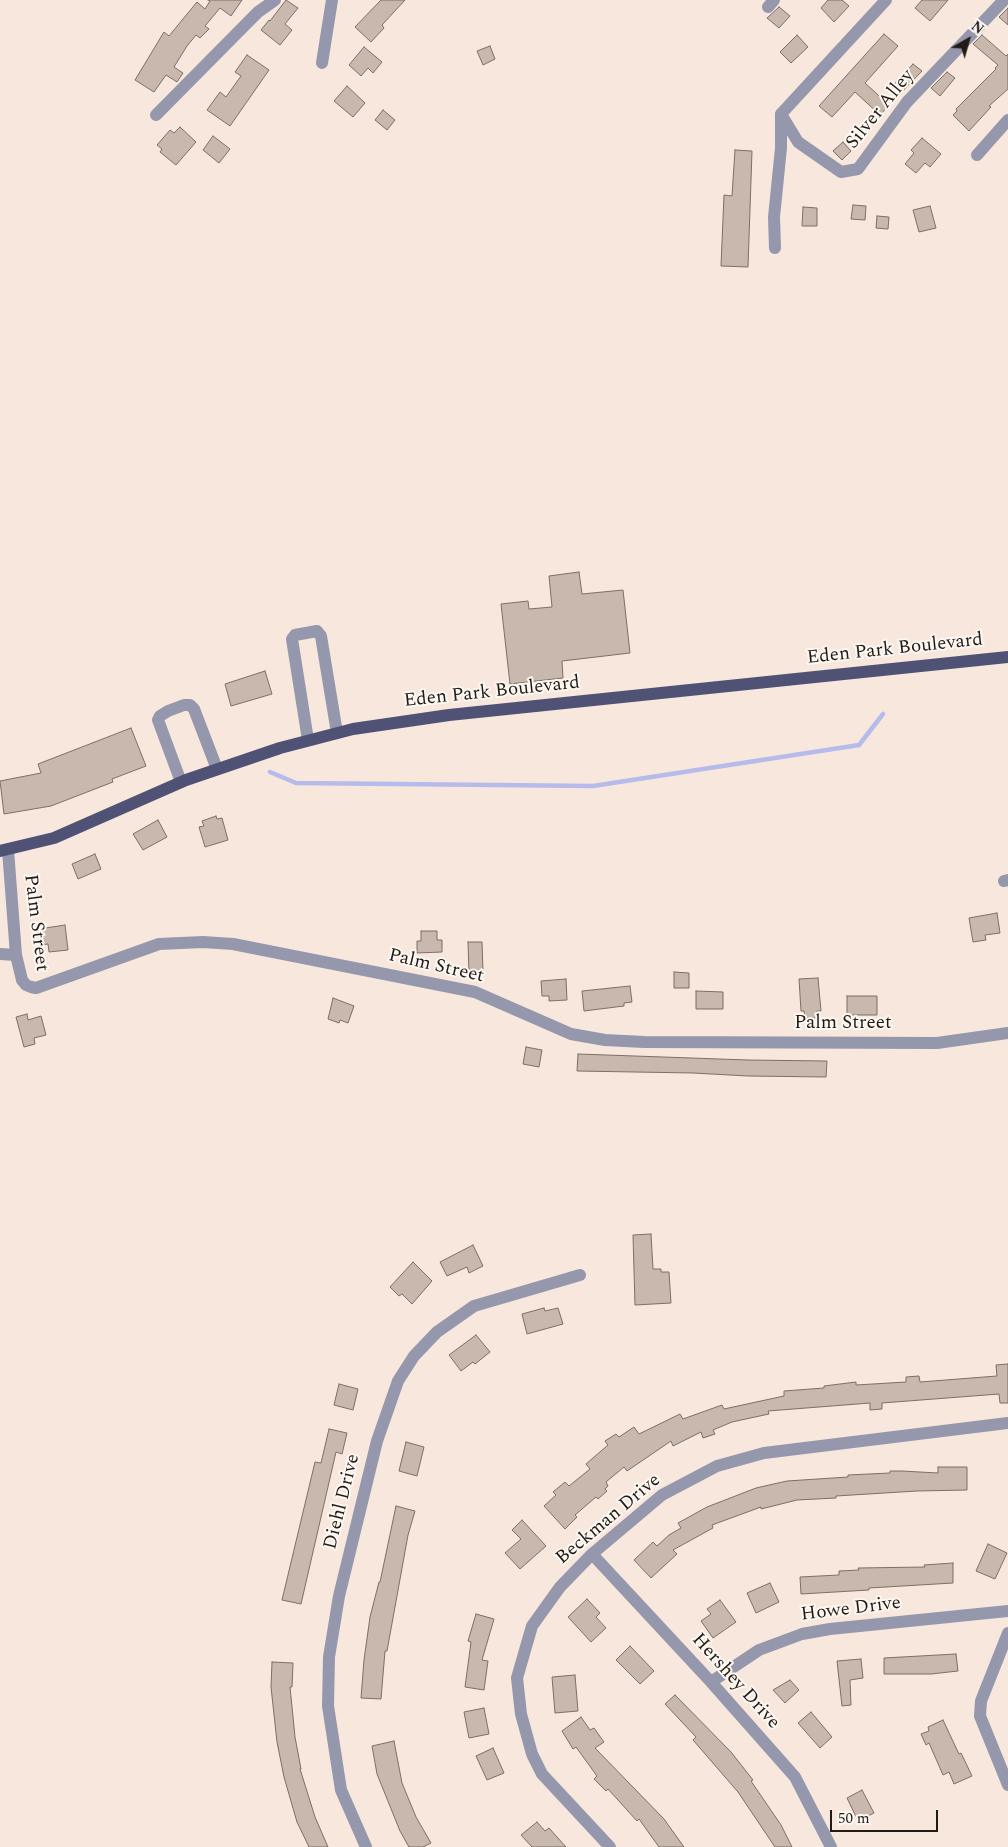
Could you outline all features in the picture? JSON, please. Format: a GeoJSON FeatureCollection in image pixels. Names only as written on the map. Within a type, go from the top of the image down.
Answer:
{"type":"FeatureCollection","features":[{"type":"Feature","properties":{"kind":"main road","name":"Eden Park Boulevard"},"geometry":{"type":"LineString","coordinates":[[4,850],[54,838],[181,782],[217,769],[280,748],[353,728],[449,715],[1008,657]]}},
{"type":"Feature","properties":{"kind":"street"},"geometry":{"type":"LineString","coordinates":[[156,115],[258,12],[276,0]]}},
{"type":"Feature","properties":{"kind":"street"},"geometry":{"type":"LineString","coordinates":[[322,63],[332,0]]}},
{"type":"Feature","properties":{"kind":"street"},"geometry":{"type":"LineString","coordinates":[[775,248],[774,217],[781,148],[781,114],[886,0]]}},
{"type":"Feature","properties":{"kind":"street","name":"Silver Alley"},"geometry":{"type":"LineString","coordinates":[[781,114],[798,142],[841,172],[858,169],[907,102],[1004,0]]}},
{"type":"Feature","properties":{"kind":"street"},"geometry":{"type":"LineString","coordinates":[[977,155],[1008,120]]}},
{"type":"Feature","properties":{"kind":"street"},"geometry":{"type":"LineString","coordinates":[[308,740],[292,639],[295,635],[317,630],[321,636],[338,733]]}},
{"type":"Feature","properties":{"kind":"street"},"geometry":{"type":"LineString","coordinates":[[181,782],[158,720],[160,716],[168,711],[184,705],[190,705],[194,709],[217,769]]}},
{"type":"Feature","properties":{"kind":"street","name":"Palm Street"},"geometry":{"type":"LineString","coordinates":[[4,850],[16,956],[22,980],[26,985],[36,988],[159,944],[203,942],[234,944],[475,992],[571,1034],[605,1040],[644,1042],[937,1043],[1008,1033]]}},
{"type":"Feature","properties":{"kind":"street"},"geometry":{"type":"LineString","coordinates":[[0,954],[16,956]]}},
{"type":"Feature","properties":{"kind":"street","name":"Diehl Drive"},"geometry":{"type":"LineString","coordinates":[[366,1847],[341,1790],[328,1706],[329,1657],[338,1596],[377,1441],[398,1381],[414,1356],[437,1332],[474,1306],[580,1275]]}},
{"type":"Feature","properties":{"kind":"street","name":"Beckman Drive"},"geometry":{"type":"LineString","coordinates":[[610,1847],[542,1774],[532,1754],[521,1714],[516,1678],[532,1626],[560,1587],[592,1554],[662,1495],[717,1466],[764,1453],[1008,1423]]}},
{"type":"Feature","properties":{"kind":"street","name":"Hershey Drive"},"geometry":{"type":"LineString","coordinates":[[592,1554],[711,1682],[795,1777],[831,1847]]}},
{"type":"Feature","properties":{"kind":"street","name":"Howe Drive"},"geometry":{"type":"LineString","coordinates":[[711,1682],[758,1650],[802,1634],[830,1629],[1008,1611]]}},
{"type":"Feature","properties":{"kind":"street"},"geometry":{"type":"LineString","coordinates":[[1008,1633],[981,1701],[980,1716],[1008,1785]]}},
{"type":"Feature","properties":{"kind":"building"},"geometry":{"type":"Polygon","coordinates":[[[208,0],[242,0],[231,16],[220,8],[205,26],[209,29],[200,38],[196,35],[187,46],[174,67],[183,73],[177,82],[166,75],[154,92],[135,80],[164,32],[169,36],[197,2],[205,9],[210,1],[208,0]]]}},
{"type":"Feature","properties":{"kind":"building"},"geometry":{"type":"Polygon","coordinates":[[[286,0],[298,8],[285,24],[292,30],[280,45],[261,30],[286,0]]]}},
{"type":"Feature","properties":{"kind":"building"},"geometry":{"type":"Polygon","coordinates":[[[381,0],[405,0],[382,25],[384,28],[371,42],[355,27],[381,0]]]}},
{"type":"Feature","properties":{"kind":"building"},"geometry":{"type":"Polygon","coordinates":[[[828,0],[842,0],[849,6],[834,22],[821,8],[828,0]]]}},
{"type":"Feature","properties":{"kind":"building"},"geometry":{"type":"Polygon","coordinates":[[[922,0],[948,0],[930,21],[915,8],[922,0]]]}},
{"type":"Feature","properties":{"kind":"building"},"geometry":{"type":"Polygon","coordinates":[[[779,7],[790,16],[779,28],[767,18],[779,7]]]}},
{"type":"Feature","properties":{"kind":"building"},"geometry":{"type":"Polygon","coordinates":[[[1008,8],[1008,25],[999,17],[1008,8]]]}},
{"type":"Feature","properties":{"kind":"building"},"geometry":{"type":"Polygon","coordinates":[[[884,34],[898,46],[865,83],[889,105],[880,115],[855,92],[832,117],[819,106],[884,34]]]}},
{"type":"Feature","properties":{"kind":"building"},"geometry":{"type":"Polygon","coordinates":[[[797,35],[808,47],[791,63],[780,52],[797,35]]]}},
{"type":"Feature","properties":{"kind":"building"},"geometry":{"type":"Polygon","coordinates":[[[982,35],[1006,56],[1008,54],[1008,89],[989,106],[991,107],[969,131],[953,115],[957,111],[956,109],[998,65],[973,44],[982,35]]]}},
{"type":"Feature","properties":{"kind":"building"},"geometry":{"type":"Polygon","coordinates":[[[490,46],[495,59],[483,65],[477,51],[490,46]]]}},
{"type":"Feature","properties":{"kind":"building"},"geometry":{"type":"Polygon","coordinates":[[[364,47],[382,62],[373,73],[368,68],[361,76],[349,65],[364,47]]]}},
{"type":"Feature","properties":{"kind":"building"},"geometry":{"type":"Polygon","coordinates":[[[247,55],[269,70],[230,126],[207,110],[220,92],[226,97],[241,76],[235,72],[247,55]]]}},
{"type":"Feature","properties":{"kind":"building"},"geometry":{"type":"Polygon","coordinates":[[[913,64],[922,71],[897,97],[889,90],[913,64]]]}},
{"type":"Feature","properties":{"kind":"building"},"geometry":{"type":"Polygon","coordinates":[[[947,72],[955,78],[940,96],[931,88],[947,72]]]}},
{"type":"Feature","properties":{"kind":"building"},"geometry":{"type":"Polygon","coordinates":[[[347,86],[365,103],[353,117],[334,101],[347,86]]]}},
{"type":"Feature","properties":{"kind":"building"},"geometry":{"type":"Polygon","coordinates":[[[383,110],[395,120],[387,130],[375,120],[383,110]]]}},
{"type":"Feature","properties":{"kind":"building"},"geometry":{"type":"Polygon","coordinates":[[[180,127],[196,142],[176,165],[160,152],[162,149],[157,145],[170,130],[174,133],[180,127]]]}},
{"type":"Feature","properties":{"kind":"building"},"geometry":{"type":"Polygon","coordinates":[[[213,136],[230,149],[219,163],[203,150],[213,136]]]}},
{"type":"Feature","properties":{"kind":"building"},"geometry":{"type":"Polygon","coordinates":[[[922,138],[941,154],[930,167],[925,163],[916,173],[905,164],[914,153],[911,150],[922,138]]]}},
{"type":"Feature","properties":{"kind":"building"},"geometry":{"type":"Polygon","coordinates":[[[843,142],[851,151],[842,160],[833,151],[843,142]]]}},
{"type":"Feature","properties":{"kind":"building"},"geometry":{"type":"Polygon","coordinates":[[[735,150],[752,151],[748,267],[721,266],[724,195],[732,196],[735,150]]]}},
{"type":"Feature","properties":{"kind":"building"},"geometry":{"type":"Polygon","coordinates":[[[853,205],[866,206],[865,220],[851,219],[853,205]]]}},
{"type":"Feature","properties":{"kind":"building"},"geometry":{"type":"Polygon","coordinates":[[[930,206],[936,228],[919,232],[913,210],[930,206]]]}},
{"type":"Feature","properties":{"kind":"building"},"geometry":{"type":"Polygon","coordinates":[[[803,207],[817,208],[817,226],[802,226],[803,207]]]}},
{"type":"Feature","properties":{"kind":"building"},"geometry":{"type":"Polygon","coordinates":[[[877,216],[889,217],[888,229],[876,228],[877,216]]]}},
{"type":"Feature","properties":{"kind":"building"},"geometry":{"type":"Polygon","coordinates":[[[579,572],[582,594],[623,590],[630,653],[562,661],[563,678],[510,684],[501,604],[528,601],[529,609],[552,607],[549,576],[579,572]]]}},
{"type":"Feature","properties":{"kind":"building"},"geometry":{"type":"Polygon","coordinates":[[[265,671],[272,694],[231,706],[225,684],[265,671]]]}},
{"type":"Feature","properties":{"kind":"building"},"geometry":{"type":"Polygon","coordinates":[[[131,728],[146,766],[112,779],[113,782],[51,806],[4,814],[0,781],[41,773],[38,764],[131,728]]]}},
{"type":"Feature","properties":{"kind":"building"},"geometry":{"type":"Polygon","coordinates":[[[216,816],[217,819],[222,818],[228,840],[205,847],[199,827],[204,826],[202,821],[216,816]]]}},
{"type":"Feature","properties":{"kind":"building"},"geometry":{"type":"Polygon","coordinates":[[[158,820],[167,837],[143,850],[133,834],[158,820]]]}},
{"type":"Feature","properties":{"kind":"building"},"geometry":{"type":"Polygon","coordinates":[[[95,854],[101,869],[78,879],[72,864],[95,854]]]}},
{"type":"Feature","properties":{"kind":"building"},"geometry":{"type":"Polygon","coordinates":[[[997,913],[1000,933],[985,935],[986,940],[973,942],[969,918],[997,913]]]}},
{"type":"Feature","properties":{"kind":"building"},"geometry":{"type":"Polygon","coordinates":[[[65,925],[68,950],[49,952],[48,944],[41,945],[39,929],[65,925]]]}},
{"type":"Feature","properties":{"kind":"building"},"geometry":{"type":"Polygon","coordinates":[[[421,931],[437,931],[437,940],[442,940],[442,952],[417,953],[417,941],[421,941],[421,931]]]}},
{"type":"Feature","properties":{"kind":"building"},"geometry":{"type":"Polygon","coordinates":[[[468,942],[482,942],[483,972],[469,973],[468,942]]]}},
{"type":"Feature","properties":{"kind":"building"},"geometry":{"type":"Polygon","coordinates":[[[674,972],[689,973],[689,988],[674,988],[674,972]]]}},
{"type":"Feature","properties":{"kind":"building"},"geometry":{"type":"Polygon","coordinates":[[[818,978],[821,1011],[817,1011],[817,1018],[805,1018],[804,1011],[801,1011],[799,979],[818,978]]]}},
{"type":"Feature","properties":{"kind":"building"},"geometry":{"type":"Polygon","coordinates":[[[566,979],[567,1000],[549,1001],[549,996],[542,996],[541,981],[566,979]]]}},
{"type":"Feature","properties":{"kind":"building"},"geometry":{"type":"Polygon","coordinates":[[[630,986],[632,1002],[624,1003],[624,1006],[584,1011],[582,991],[630,986]]]}},
{"type":"Feature","properties":{"kind":"building"},"geometry":{"type":"Polygon","coordinates":[[[696,991],[723,992],[723,1009],[696,1009],[696,991]]]}},
{"type":"Feature","properties":{"kind":"building"},"geometry":{"type":"Polygon","coordinates":[[[847,996],[877,996],[877,1015],[847,1015],[847,996]]]}},
{"type":"Feature","properties":{"kind":"building"},"geometry":{"type":"Polygon","coordinates":[[[333,998],[354,1006],[348,1023],[340,1020],[339,1023],[328,1019],[333,998]]]}},
{"type":"Feature","properties":{"kind":"building"},"geometry":{"type":"Polygon","coordinates":[[[27,1014],[28,1020],[41,1016],[46,1035],[34,1038],[35,1044],[24,1047],[16,1017],[27,1014]]]}},
{"type":"Feature","properties":{"kind":"building"},"geometry":{"type":"Polygon","coordinates":[[[526,1047],[542,1050],[539,1067],[523,1064],[526,1047]]]}},
{"type":"Feature","properties":{"kind":"building"},"geometry":{"type":"Polygon","coordinates":[[[578,1054],[827,1061],[826,1077],[748,1076],[577,1071],[578,1054]]]}},
{"type":"Feature","properties":{"kind":"building"},"geometry":{"type":"Polygon","coordinates":[[[651,1234],[653,1269],[669,1272],[671,1303],[635,1305],[633,1235],[651,1234]]]}},
{"type":"Feature","properties":{"kind":"building"},"geometry":{"type":"Polygon","coordinates":[[[473,1245],[483,1266],[469,1273],[467,1267],[447,1276],[440,1262],[473,1245]]]}},
{"type":"Feature","properties":{"kind":"building"},"geometry":{"type":"Polygon","coordinates":[[[413,1262],[432,1281],[412,1304],[402,1294],[399,1296],[390,1287],[413,1262]]]}},
{"type":"Feature","properties":{"kind":"building"},"geometry":{"type":"Polygon","coordinates":[[[544,1308],[545,1311],[558,1308],[563,1324],[527,1334],[522,1314],[544,1308]]]}},
{"type":"Feature","properties":{"kind":"building"},"geometry":{"type":"Polygon","coordinates":[[[476,1335],[490,1352],[475,1364],[473,1362],[461,1371],[449,1355],[476,1335]]]}},
{"type":"Feature","properties":{"kind":"building"},"geometry":{"type":"Polygon","coordinates":[[[1008,1364],[1008,1403],[1000,1403],[999,1394],[882,1403],[882,1409],[870,1410],[870,1403],[768,1411],[769,1414],[732,1422],[713,1430],[715,1434],[703,1438],[701,1432],[673,1446],[671,1441],[627,1471],[624,1467],[606,1482],[608,1486],[605,1489],[607,1491],[598,1499],[596,1497],[575,1515],[577,1517],[565,1529],[544,1506],[556,1495],[553,1492],[565,1482],[569,1486],[590,1469],[586,1464],[608,1445],[605,1441],[616,1434],[619,1437],[634,1427],[639,1434],[680,1414],[683,1419],[722,1405],[724,1409],[784,1396],[784,1391],[824,1388],[824,1386],[856,1382],[856,1385],[906,1382],[906,1377],[919,1376],[920,1382],[997,1376],[996,1365],[1008,1364]]]}},
{"type":"Feature","properties":{"kind":"building"},"geometry":{"type":"Polygon","coordinates":[[[339,1384],[358,1389],[353,1410],[334,1405],[339,1384]]]}},
{"type":"Feature","properties":{"kind":"building"},"geometry":{"type":"Polygon","coordinates":[[[329,1429],[347,1433],[342,1454],[336,1452],[301,1604],[282,1600],[315,1462],[321,1463],[329,1429]]]}},
{"type":"Feature","properties":{"kind":"building"},"geometry":{"type":"Polygon","coordinates":[[[406,1442],[424,1447],[417,1476],[399,1471],[406,1442]]]}},
{"type":"Feature","properties":{"kind":"building"},"geometry":{"type":"Polygon","coordinates":[[[938,1467],[967,1467],[967,1490],[836,1496],[836,1498],[797,1500],[761,1509],[761,1507],[712,1525],[713,1528],[673,1550],[677,1554],[651,1578],[634,1560],[653,1542],[657,1546],[669,1535],[681,1528],[678,1523],[707,1507],[756,1488],[787,1481],[890,1473],[890,1471],[938,1473],[938,1467]]]}},
{"type":"Feature","properties":{"kind":"building"},"geometry":{"type":"Polygon","coordinates":[[[396,1506],[415,1511],[408,1535],[387,1651],[385,1651],[381,1699],[361,1698],[370,1617],[380,1582],[396,1506]]]}},
{"type":"Feature","properties":{"kind":"building"},"geometry":{"type":"Polygon","coordinates":[[[522,1520],[546,1546],[520,1569],[505,1553],[521,1539],[512,1530],[522,1520]]]}},
{"type":"Feature","properties":{"kind":"building"},"geometry":{"type":"Polygon","coordinates":[[[988,1544],[1007,1553],[995,1579],[976,1571],[988,1544]]]}},
{"type":"Feature","properties":{"kind":"building"},"geometry":{"type":"Polygon","coordinates":[[[953,1563],[953,1583],[801,1594],[800,1577],[839,1575],[839,1571],[859,1570],[858,1568],[925,1567],[924,1565],[953,1563]]]}},
{"type":"Feature","properties":{"kind":"building"},"geometry":{"type":"Polygon","coordinates":[[[770,1583],[779,1602],[756,1613],[747,1593],[770,1583]]]}},
{"type":"Feature","properties":{"kind":"building"},"geometry":{"type":"Polygon","coordinates":[[[587,1599],[600,1613],[596,1617],[606,1628],[591,1642],[568,1617],[587,1599]]]}},
{"type":"Feature","properties":{"kind":"building"},"geometry":{"type":"Polygon","coordinates":[[[720,1600],[736,1622],[713,1638],[701,1621],[711,1614],[707,1609],[720,1600]]]}},
{"type":"Feature","properties":{"kind":"building"},"geometry":{"type":"Polygon","coordinates":[[[476,1614],[494,1619],[482,1660],[488,1661],[484,1690],[465,1687],[471,1642],[468,1641],[476,1614]]]}},
{"type":"Feature","properties":{"kind":"building"},"geometry":{"type":"Polygon","coordinates":[[[630,1646],[654,1671],[640,1684],[616,1660],[630,1646]]]}},
{"type":"Feature","properties":{"kind":"building"},"geometry":{"type":"Polygon","coordinates":[[[956,1654],[958,1671],[931,1674],[884,1674],[884,1658],[956,1654]]]}},
{"type":"Feature","properties":{"kind":"building"},"geometry":{"type":"Polygon","coordinates":[[[861,1659],[863,1678],[850,1680],[851,1705],[842,1706],[837,1661],[861,1659]]]}},
{"type":"Feature","properties":{"kind":"building"},"geometry":{"type":"Polygon","coordinates":[[[272,1662],[293,1663],[292,1687],[290,1687],[300,1769],[315,1817],[328,1847],[309,1847],[297,1822],[284,1777],[277,1742],[271,1687],[272,1662]]]}},
{"type":"Feature","properties":{"kind":"building"},"geometry":{"type":"Polygon","coordinates":[[[575,1675],[578,1711],[555,1713],[552,1677],[575,1675]]]}},
{"type":"Feature","properties":{"kind":"building"},"geometry":{"type":"Polygon","coordinates":[[[790,1680],[799,1690],[785,1703],[773,1690],[790,1680]]]}},
{"type":"Feature","properties":{"kind":"building"},"geometry":{"type":"Polygon","coordinates":[[[675,1695],[731,1752],[753,1780],[751,1781],[781,1825],[792,1847],[775,1847],[738,1792],[693,1740],[696,1737],[665,1704],[675,1695]]]}},
{"type":"Feature","properties":{"kind":"building"},"geometry":{"type":"Polygon","coordinates":[[[484,1708],[489,1734],[469,1738],[464,1712],[484,1708]]]}},
{"type":"Feature","properties":{"kind":"building"},"geometry":{"type":"Polygon","coordinates":[[[811,1712],[832,1737],[820,1748],[798,1723],[811,1712]]]}},
{"type":"Feature","properties":{"kind":"building"},"geometry":{"type":"Polygon","coordinates":[[[581,1717],[590,1730],[594,1728],[604,1742],[595,1748],[664,1819],[684,1847],[659,1847],[639,1819],[637,1821],[608,1789],[606,1791],[594,1779],[597,1776],[576,1747],[573,1749],[562,1731],[581,1717]]]}},
{"type":"Feature","properties":{"kind":"building"},"geometry":{"type":"Polygon","coordinates":[[[943,1720],[972,1776],[954,1784],[949,1772],[943,1775],[929,1743],[926,1745],[921,1734],[929,1731],[928,1727],[943,1720]]]}},
{"type":"Feature","properties":{"kind":"building"},"geometry":{"type":"Polygon","coordinates":[[[394,1741],[402,1783],[416,1817],[431,1843],[423,1847],[409,1847],[400,1831],[377,1774],[372,1746],[394,1741]]]}},
{"type":"Feature","properties":{"kind":"building"},"geometry":{"type":"Polygon","coordinates":[[[493,1748],[504,1773],[487,1780],[476,1756],[493,1748]]]}},
{"type":"Feature","properties":{"kind":"building"},"geometry":{"type":"Polygon","coordinates":[[[862,1790],[874,1813],[858,1821],[847,1798],[862,1790]]]}},
{"type":"Feature","properties":{"kind":"building"},"geometry":{"type":"Polygon","coordinates":[[[537,1822],[545,1831],[549,1828],[566,1847],[532,1847],[521,1835],[537,1822]]]}},
{"type":"Feature","properties":{"kind":"waterway"},"geometry":{"type":"LineString","coordinates":[[270,772],[296,783],[593,786],[859,745],[883,714]]}}]}
